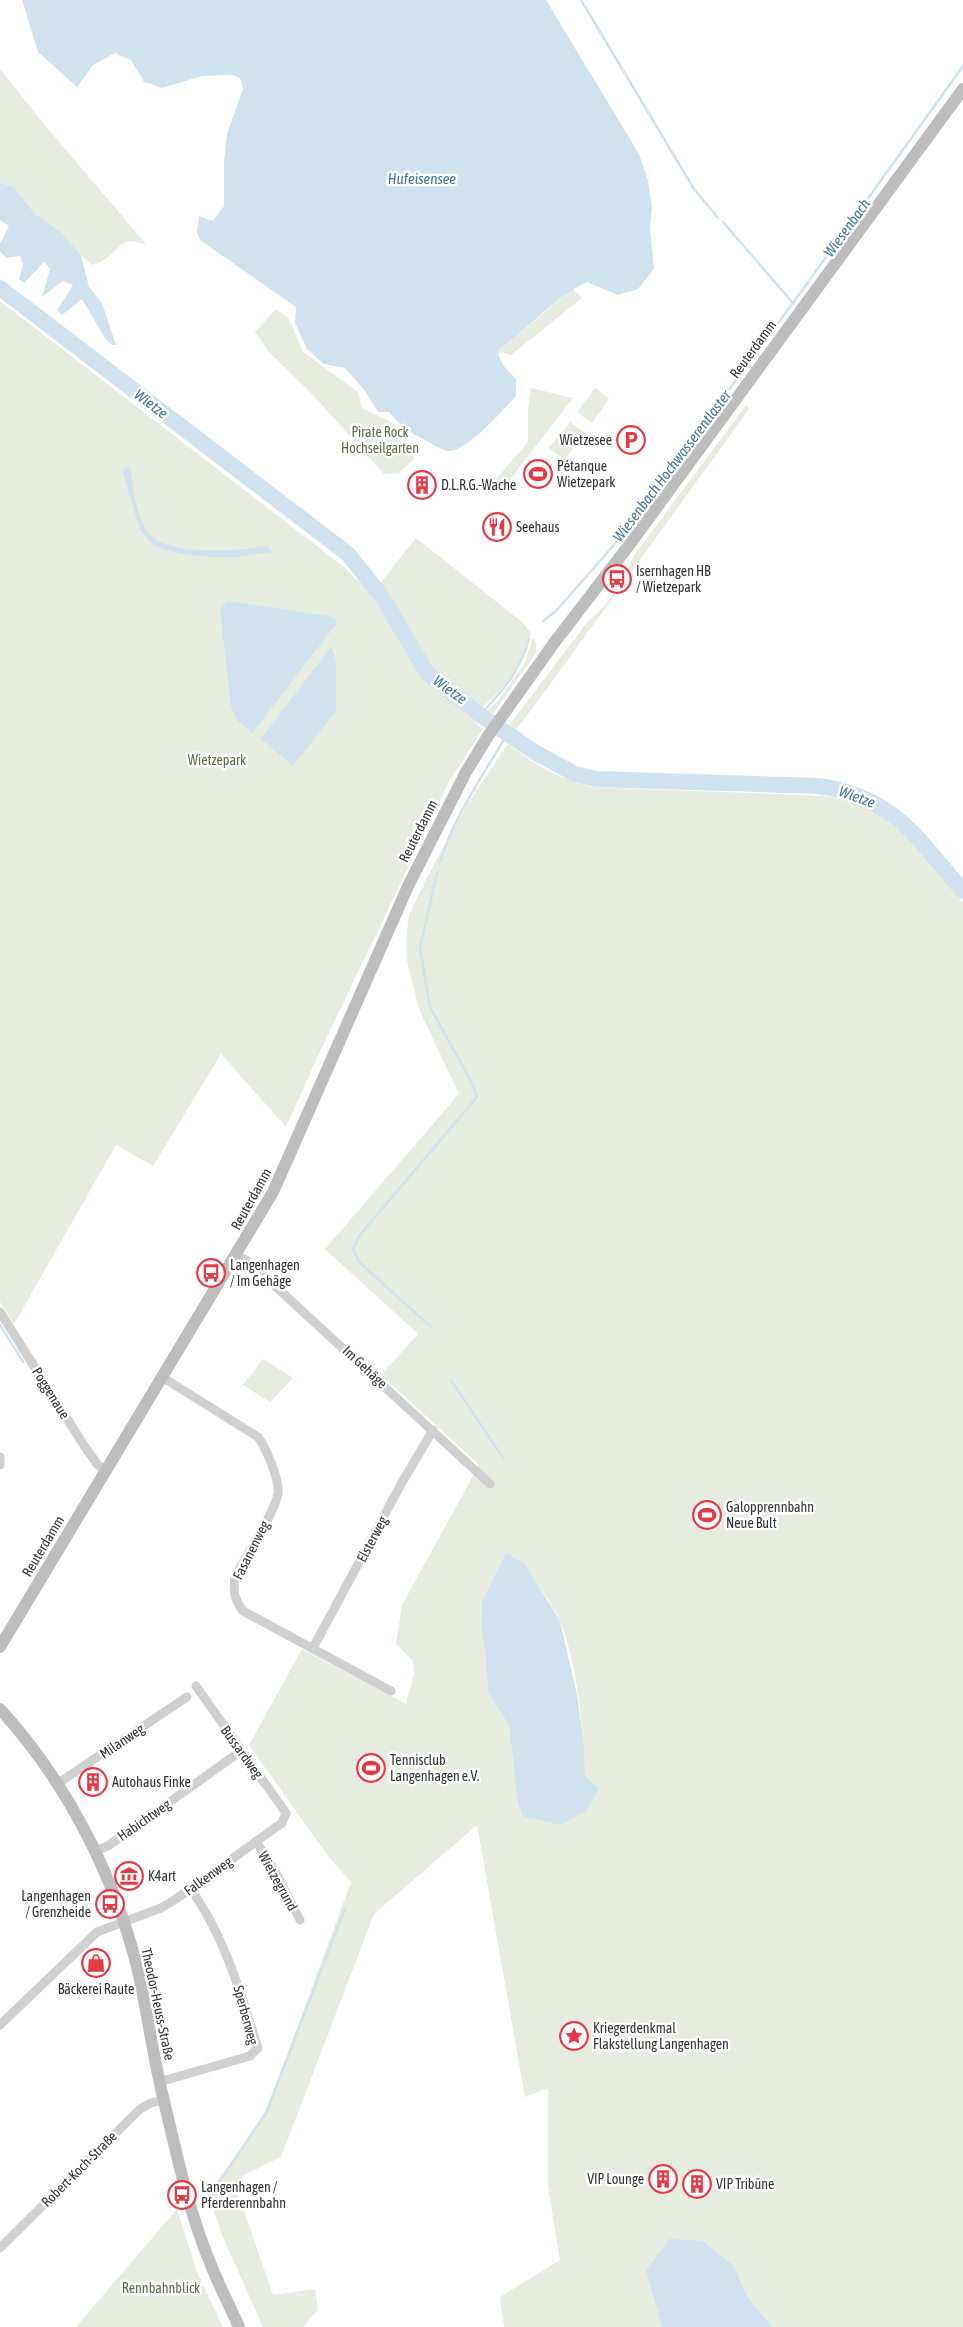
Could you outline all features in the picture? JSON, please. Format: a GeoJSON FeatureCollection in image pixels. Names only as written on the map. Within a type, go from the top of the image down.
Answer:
{"type":"FeatureCollection","features":[{"type":"Feature","properties":{"kind":"street","name":"Reuterdamm"},"geometry":{"type":"LineString","coordinates":[[0,1647],[287,1166],[420,860],[466,772],[488,736],[963,89]]}},
{"type":"Feature","properties":{"kind":"street","name":"Im Gehäge"},"geometry":{"type":"LineString","coordinates":[[236,1254],[249,1262],[307,1314],[490,1484]]}},
{"type":"Feature","properties":{"kind":"street","name":"Poggenaue"},"geometry":{"type":"LineString","coordinates":[[0,1312],[85,1447],[98,1465],[106,1470]]}},
{"type":"Feature","properties":{"kind":"street","name":"Fasanenweg"},"geometry":{"type":"LineString","coordinates":[[162,1377],[254,1434],[263,1445],[277,1484],[278,1493],[275,1503],[236,1577],[233,1589],[235,1600],[245,1613],[391,1691]]}},
{"type":"Feature","properties":{"kind":"street","name":"Elsterweg"},"geometry":{"type":"LineString","coordinates":[[313,1648],[400,1486],[433,1430]]}},
{"type":"Feature","properties":{"kind":"street"},"geometry":{"type":"LineString","coordinates":[[0,1457],[0,1465]]}},
{"type":"Feature","properties":{"kind":"street","name":"Bussardweg"},"geometry":{"type":"LineString","coordinates":[[196,1686],[286,1813],[286,1817]]}},
{"type":"Feature","properties":{"kind":"street","name":"Milanweg"},"geometry":{"type":"LineString","coordinates":[[57,1784],[187,1697]]}},
{"type":"Feature","properties":{"kind":"street","name":"Theodor-Heuss-Straße"},"geometry":{"type":"LineString","coordinates":[[0,1708],[36,1751],[57,1784],[95,1852],[124,1922],[137,1970],[159,2082],[184,2183],[210,2264],[239,2327]]}},
{"type":"Feature","properties":{"kind":"street","name":"Habichtweg"},"geometry":{"type":"LineString","coordinates":[[95,1852],[108,1846],[241,1750]]}},
{"type":"Feature","properties":{"kind":"street","name":"Falkenweg"},"geometry":{"type":"LineString","coordinates":[[0,2025],[97,1932],[161,1908],[191,1889],[282,1823],[286,1817]]}},
{"type":"Feature","properties":{"kind":"street","name":"Wietzegrund"},"geometry":{"type":"LineString","coordinates":[[256,1841],[276,1873],[300,1920]]}},
{"type":"Feature","properties":{"kind":"street","name":"Sperberweg"},"geometry":{"type":"LineString","coordinates":[[159,2082],[250,2056],[258,2048],[231,1962],[218,1932],[191,1889]]}},
{"type":"Feature","properties":{"kind":"street","name":"Robert-Koch-Straße"},"geometry":{"type":"LineString","coordinates":[[0,2248],[140,2108],[163,2100]]}},
{"type":"Feature","properties":{"kind":"green space"},"geometry":{"type":"Polygon","coordinates":[[[0,69],[43,123],[146,244],[132,241],[125,242],[104,260],[92,265],[61,232],[35,214],[14,187],[0,183],[0,69]]]}},
{"type":"Feature","properties":{"kind":"green space"},"geometry":{"type":"Polygon","coordinates":[[[573,289],[582,298],[511,355],[502,352],[498,353],[499,349],[573,289]]]}},
{"type":"Feature","properties":{"kind":"green space","name":"Wietzepark"},"geometry":{"type":"Polygon","coordinates":[[[0,301],[344,567],[375,597],[420,675],[483,729],[450,780],[316,1060],[286,1127],[221,1054],[153,1166],[116,1145],[14,1324],[0,1302],[0,301]]]}},
{"type":"Feature","properties":{"kind":"green space","name":"Pirate Rock Hochseilgarten"},"geometry":{"type":"Polygon","coordinates":[[[276,309],[289,319],[303,352],[358,392],[362,408],[388,420],[402,431],[401,443],[415,458],[399,473],[384,474],[313,395],[269,352],[255,332],[276,309]]]}},
{"type":"Feature","properties":{"kind":"green space"},"geometry":{"type":"Polygon","coordinates":[[[531,388],[573,398],[505,486],[496,479],[528,442],[528,408],[531,388]]]}},
{"type":"Feature","properties":{"kind":"green space"},"geometry":{"type":"Polygon","coordinates":[[[595,388],[609,399],[592,423],[577,412],[595,388]]]}},
{"type":"Feature","properties":{"kind":"green space"},"geometry":{"type":"Polygon","coordinates":[[[746,405],[749,409],[538,701],[514,732],[507,728],[589,620],[610,600],[621,583],[633,557],[746,405]]]}},
{"type":"Feature","properties":{"kind":"green space"},"geometry":{"type":"Polygon","coordinates":[[[570,422],[585,433],[564,460],[549,448],[570,422]]]}},
{"type":"Feature","properties":{"kind":"green space","name":"Pétanque Wietzepark"},"geometry":{"type":"Polygon","coordinates":[[[536,457],[555,472],[541,491],[522,477],[536,457]]]}},
{"type":"Feature","properties":{"kind":"green space"},"geometry":{"type":"Polygon","coordinates":[[[416,538],[522,622],[532,634],[521,659],[509,679],[481,709],[430,671],[377,587],[416,538]]]}},
{"type":"Feature","properties":{"kind":"green space"},"geometry":{"type":"Polygon","coordinates":[[[533,637],[536,644],[536,653],[492,715],[486,712],[500,698],[525,662],[533,637]]]}},
{"type":"Feature","properties":{"kind":"green space","name":"Galopprennbahn Neue Bult"},"geometry":{"type":"Polygon","coordinates":[[[508,744],[547,770],[569,780],[592,787],[804,795],[841,799],[853,802],[886,820],[914,845],[963,903],[963,2327],[504,2327],[500,2297],[560,2260],[548,2186],[548,2088],[525,2097],[477,1825],[374,1914],[281,2157],[244,2175],[236,2188],[273,2295],[315,2289],[318,2310],[303,2327],[263,2327],[222,2235],[208,2193],[263,2120],[351,1882],[328,1856],[249,1745],[302,1649],[406,1704],[414,1674],[413,1661],[396,1644],[402,1605],[479,1465],[381,1375],[418,1334],[325,1249],[459,1094],[419,1009],[407,961],[406,940],[409,915],[427,877],[468,803],[508,744]],[[526,1565],[481,1629],[486,1654],[488,1693],[509,1725],[517,1800],[522,1816],[585,1776],[578,1697],[566,1637],[557,1614],[526,1565]]]}},
{"type":"Feature","properties":{"kind":"green space"},"geometry":{"type":"Polygon","coordinates":[[[263,1359],[293,1378],[270,1402],[243,1385],[263,1359]]]}},
{"type":"Feature","properties":{"kind":"green space","name":"Rennbahnblick"},"geometry":{"type":"Polygon","coordinates":[[[177,2209],[197,2272],[223,2327],[76,2327],[177,2209]]]}},
{"type":"Feature","properties":{"kind":"water","name":"Hufeisensee"},"geometry":{"type":"Polygon","coordinates":[[[22,0],[546,0],[639,154],[648,180],[652,208],[650,228],[654,269],[638,289],[618,295],[587,282],[563,296],[499,349],[501,361],[516,379],[516,396],[476,437],[458,449],[447,451],[441,449],[401,425],[389,412],[378,412],[366,392],[345,368],[324,364],[307,349],[295,323],[296,307],[200,240],[197,232],[199,216],[213,221],[224,206],[224,163],[227,134],[243,89],[240,78],[232,75],[202,76],[162,88],[144,82],[131,60],[115,53],[93,65],[77,87],[38,52],[22,0]]]}},
{"type":"Feature","properties":{"kind":"water"},"geometry":{"type":"Polygon","coordinates":[[[0,183],[14,187],[35,214],[61,232],[81,255],[89,287],[102,303],[116,345],[112,345],[105,338],[82,299],[62,315],[57,310],[73,285],[63,281],[42,297],[50,269],[44,262],[24,283],[19,279],[23,265],[20,256],[6,258],[0,251],[0,244],[9,226],[0,220],[0,183]]]}},
{"type":"Feature","properties":{"kind":"water"},"geometry":{"type":"Polygon","coordinates":[[[130,467],[140,517],[147,531],[156,539],[169,545],[185,548],[222,550],[268,546],[272,552],[236,557],[214,557],[181,554],[154,546],[140,530],[122,470],[130,467]]]}},
{"type":"Feature","properties":{"kind":"water"},"geometry":{"type":"Polygon","coordinates":[[[227,601],[335,617],[337,623],[252,733],[237,720],[231,707],[220,610],[227,601]]]}},
{"type":"Feature","properties":{"kind":"water"},"geometry":{"type":"Polygon","coordinates":[[[331,647],[336,661],[336,711],[293,766],[261,739],[331,647]]]}},
{"type":"Feature","properties":{"kind":"water"},"geometry":{"type":"Polygon","coordinates":[[[506,1553],[526,1565],[560,1621],[577,1695],[584,1744],[585,1776],[599,1789],[586,1811],[561,1825],[522,1816],[517,1800],[509,1725],[488,1693],[486,1654],[481,1629],[482,1602],[506,1553]]]}},
{"type":"Feature","properties":{"kind":"water"},"geometry":{"type":"Polygon","coordinates":[[[669,2239],[703,2241],[734,2266],[747,2297],[772,2327],[662,2327],[646,2270],[669,2239]]]}},
{"type":"Feature","properties":{"kind":"waterway","name":"Wiesenbach"},"geometry":{"type":"LineString","coordinates":[[581,0],[694,189],[718,218]]}},
{"type":"Feature","properties":{"kind":"waterway","name":"Wiesenbach Hochwasserentlaster"},"geometry":{"type":"LineString","coordinates":[[543,621],[556,611],[614,545],[793,303],[963,66]]}},
{"type":"Feature","properties":{"kind":"waterway","name":"Wiesenbach"},"geometry":{"type":"LineString","coordinates":[[723,222],[793,303]]}},
{"type":"Feature","properties":{"kind":"waterway","name":"Wietze"},"geometry":{"type":"LineString","coordinates":[[0,288],[348,554],[383,598],[427,673],[480,715],[536,753],[575,774],[596,779],[819,786],[845,791],[885,810],[902,823],[917,837],[963,891]]}},
{"type":"Feature","properties":{"kind":"waterway","name":"Wiesenbach Hochwasserentlaster"},"geometry":{"type":"LineString","coordinates":[[480,715],[516,671],[529,639]]}},
{"type":"Feature","properties":{"kind":"waterway"},"geometry":{"type":"LineString","coordinates":[[441,860],[446,844],[461,812],[507,734]]}},
{"type":"Feature","properties":{"kind":"waterway"},"geometry":{"type":"LineString","coordinates":[[431,1327],[359,1262],[353,1249],[359,1236],[477,1097],[473,1085],[430,1007],[420,948],[437,873]]}},
{"type":"Feature","properties":{"kind":"waterway"},"geometry":{"type":"LineString","coordinates":[[0,1325],[23,1362]]}},
{"type":"Feature","properties":{"kind":"waterway"},"geometry":{"type":"LineString","coordinates":[[451,1380],[503,1458]]}},
{"type":"Feature","properties":{"kind":"waterway"},"geometry":{"type":"LineString","coordinates":[[210,2196],[266,2113],[345,1909]]}},
{"type":"Feature","properties":{"kind":"place","name":"Wietzesee"},"geometry":{"type":"Point","coordinates":[631,440]}},
{"type":"Feature","properties":{"kind":"place","name":"Pétanque Wietzepark"},"geometry":{"type":"Point","coordinates":[538,474]}},
{"type":"Feature","properties":{"kind":"place","name":"D.L.R.G.-Wache"},"geometry":{"type":"Point","coordinates":[422,485]}},
{"type":"Feature","properties":{"kind":"place","name":"Seehaus"},"geometry":{"type":"Point","coordinates":[497,527]}},
{"type":"Feature","properties":{"kind":"place","name":"Isernhagen HB / Wietzepark"},"geometry":{"type":"Point","coordinates":[617,579]}},
{"type":"Feature","properties":{"kind":"place","name":"Langenhagen / Im Gehäge"},"geometry":{"type":"Point","coordinates":[211,1273]}},
{"type":"Feature","properties":{"kind":"place","name":"Galopprennbahn Neue Bult"},"geometry":{"type":"Point","coordinates":[707,1515]}},
{"type":"Feature","properties":{"kind":"place","name":"Tennisclub Langenhagen e.V."},"geometry":{"type":"Point","coordinates":[371,1768]}},
{"type":"Feature","properties":{"kind":"place","name":"Autohaus Finke"},"geometry":{"type":"Point","coordinates":[93,1782]}},
{"type":"Feature","properties":{"kind":"place","name":"K4art"},"geometry":{"type":"Point","coordinates":[129,1876]}},
{"type":"Feature","properties":{"kind":"place","name":"Langenhagen / Grenzheide"},"geometry":{"type":"Point","coordinates":[110,1904]}},
{"type":"Feature","properties":{"kind":"place","name":"Bäckerei Raute"},"geometry":{"type":"Point","coordinates":[96,1963]}},
{"type":"Feature","properties":{"kind":"place","name":"Kriegerdenkmal Flakstellung Langenhagen"},"geometry":{"type":"Point","coordinates":[574,2036]}},
{"type":"Feature","properties":{"kind":"place","name":"VIP Lounge"},"geometry":{"type":"Point","coordinates":[663,2179]}},
{"type":"Feature","properties":{"kind":"place","name":"VIP Tribüne"},"geometry":{"type":"Point","coordinates":[697,2184]}},
{"type":"Feature","properties":{"kind":"place","name":"Langenhagen / Pferderennbahn"},"geometry":{"type":"Point","coordinates":[182,2195]}}]}
